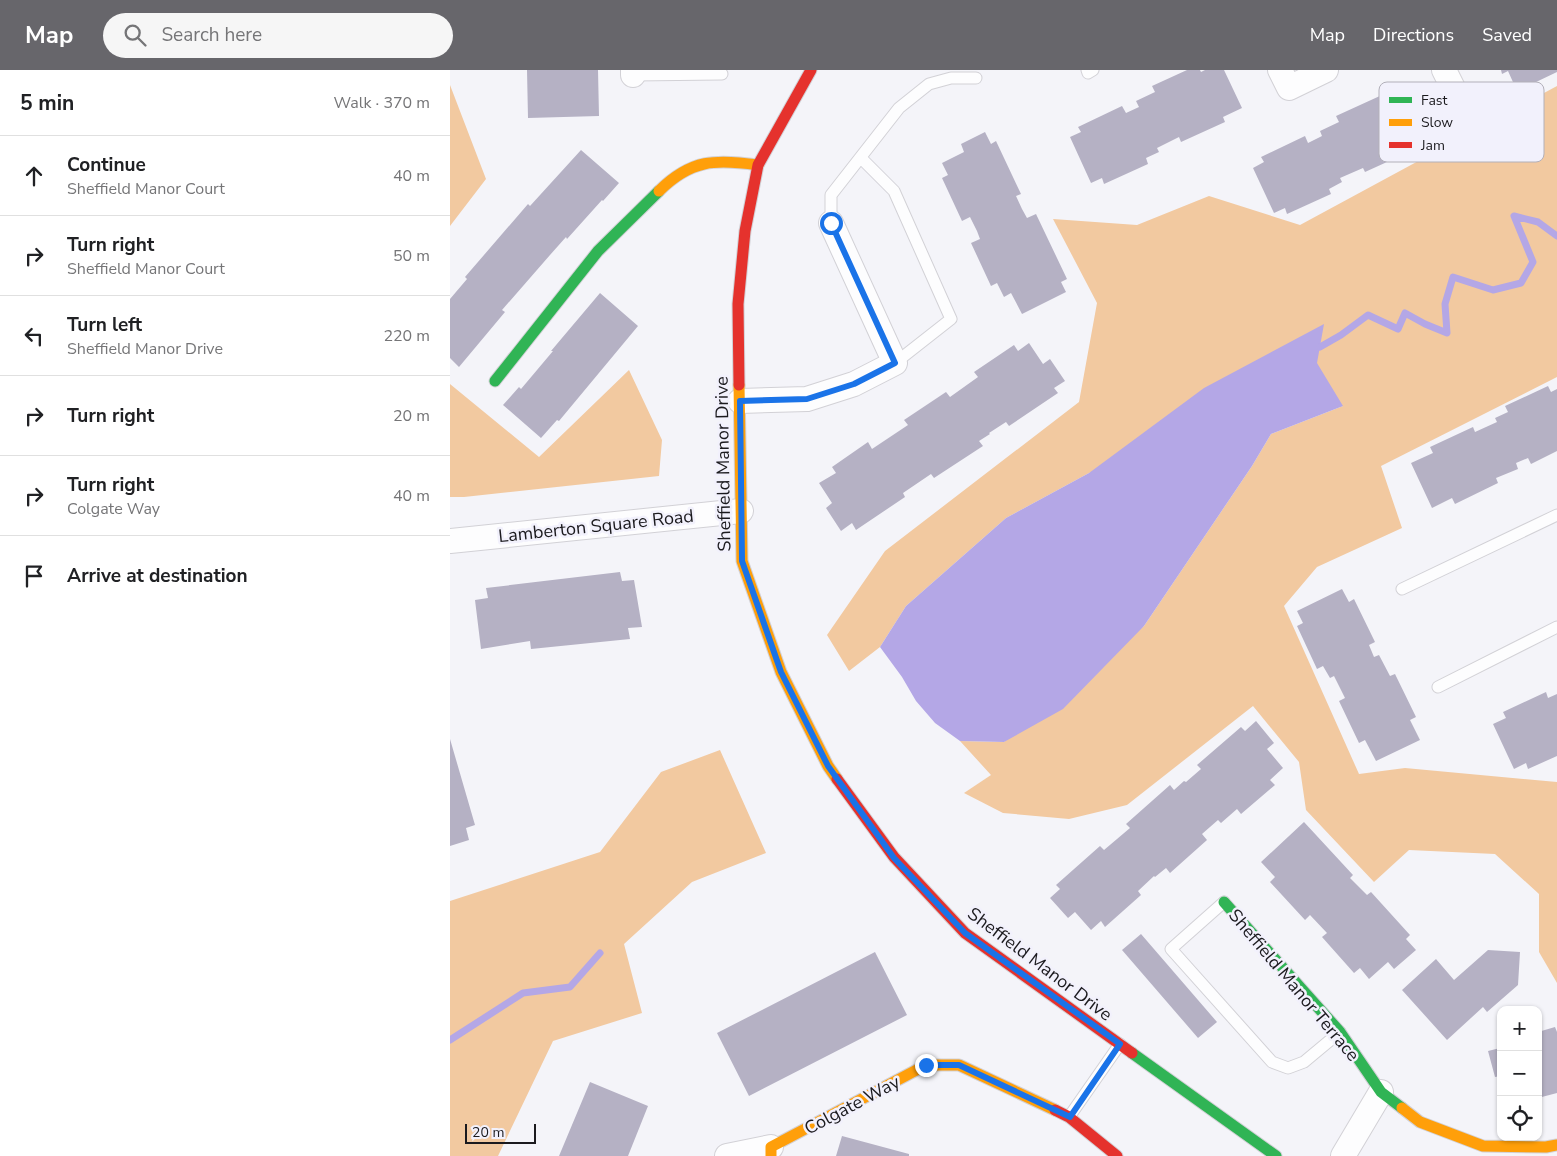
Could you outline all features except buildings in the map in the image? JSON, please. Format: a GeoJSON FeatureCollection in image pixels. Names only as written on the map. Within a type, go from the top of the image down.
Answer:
{"type":"FeatureCollection","features":[{"type":"Feature","properties":{"kind":"street","name":"Sheffield Manor Drive"},"geometry":{"type":"LineString","coordinates":[[811,70],[758,165],[745,231],[738,304],[742,561],[781,672],[828,766],[894,858],[965,933],[1276,1156]]}},
{"type":"Feature","properties":{"kind":"street"},"geometry":{"type":"LineString","coordinates":[[1280,70],[1289,88],[1326,70]]}},
{"type":"Feature","properties":{"kind":"street"},"geometry":{"type":"LineString","coordinates":[[1444,70],[1450,82]]}},
{"type":"Feature","properties":{"kind":"street"},"geometry":{"type":"LineString","coordinates":[[495,381],[598,251],[666,183],[696,165],[728,160],[758,165]]}},
{"type":"Feature","properties":{"kind":"street"},"geometry":{"type":"LineString","coordinates":[[740,401],[807,399],[854,384],[895,363],[831,223]]}},
{"type":"Feature","properties":{"kind":"street","name":"Lamberton Square Road"},"geometry":{"type":"LineString","coordinates":[[450,541],[741,511]]}},
{"type":"Feature","properties":{"kind":"street","name":"Sheffield Manor Terrace"},"geometry":{"type":"LineString","coordinates":[[1224,902],[1340,1032],[1381,1092],[1420,1122],[1483,1146],[1546,1147],[1557,1145]]}},
{"type":"Feature","properties":{"kind":"street","name":"Colgate Way"},"geometry":{"type":"LineString","coordinates":[[727,1156],[771,1152],[926,1065],[959,1065],[1070,1117],[1117,1156]]}},
{"type":"Feature","properties":{"kind":"street"},"geometry":{"type":"LineString","coordinates":[[1343,1156],[1381,1092]]}},
{"type":"Feature","properties":{"kind":"lane"},"geometry":{"type":"LineString","coordinates":[[1087,70],[1088,73],[1094,70]]}},
{"type":"Feature","properties":{"kind":"lane"},"geometry":{"type":"LineString","coordinates":[[633,72],[722,74]]}},
{"type":"Feature","properties":{"kind":"lane"},"geometry":{"type":"LineString","coordinates":[[831,223],[831,195],[899,108],[929,84],[951,78],[976,78]]}},
{"type":"Feature","properties":{"kind":"lane"},"geometry":{"type":"LineString","coordinates":[[860,158],[894,191],[951,319],[895,363]]}},
{"type":"Feature","properties":{"kind":"lane"},"geometry":{"type":"LineString","coordinates":[[1402,589],[1557,515]]}},
{"type":"Feature","properties":{"kind":"lane"},"geometry":{"type":"LineString","coordinates":[[1438,687],[1557,627]]}},
{"type":"Feature","properties":{"kind":"lane"},"geometry":{"type":"LineString","coordinates":[[1224,902],[1171,949],[1177,956],[1272,1062],[1288,1068],[1304,1062],[1340,1032]]}},
{"type":"Feature","properties":{"kind":"lane"},"geometry":{"type":"LineString","coordinates":[[1070,1117],[1120,1044]]}},
{"type":"Feature","properties":{"kind":"shaded area"},"geometry":{"type":"Polygon","coordinates":[[[450,85],[486,179],[450,226],[450,85]]]}},
{"type":"Feature","properties":{"kind":"shaded area"},"geometry":{"type":"Polygon","coordinates":[[[1557,86],[1557,377],[1381,466],[1402,528],[1317,567],[1284,606],[1359,774],[1405,768],[1557,782],[1557,983],[1539,952],[1539,894],[1495,854],[1409,850],[1374,882],[1306,810],[1299,762],[1253,706],[1127,805],[1069,819],[1003,813],[964,793],[991,775],[960,741],[1004,742],[1144,626],[1252,466],[1271,434],[1343,406],[1089,473],[1006,518],[906,606],[880,647],[849,671],[827,635],[885,551],[1079,402],[1097,303],[1053,219],[1137,225],[1209,196],[1300,225],[1416,162],[1544,162],[1544,93],[1557,86]]]}},
{"type":"Feature","properties":{"kind":"shaded area"},"geometry":{"type":"Polygon","coordinates":[[[1324,324],[1317,363],[1343,406],[1271,434],[1252,466],[1144,626],[1063,709],[1004,742],[960,741],[935,723],[916,701],[902,677],[880,647],[906,606],[1006,518],[1089,473],[1204,388],[1324,324]]]}},
{"type":"Feature","properties":{"kind":"shaded area"},"geometry":{"type":"Polygon","coordinates":[[[629,370],[662,440],[659,476],[450,497],[450,384],[539,457],[629,370]]]}},
{"type":"Feature","properties":{"kind":"shaded area"},"geometry":{"type":"Polygon","coordinates":[[[720,750],[766,853],[692,882],[624,944],[642,1013],[553,1041],[498,1156],[450,1156],[450,901],[600,852],[661,772],[720,750]]]}},
{"type":"Feature","properties":{"kind":"waterway"},"geometry":{"type":"LineString","coordinates":[[1320,347],[1341,335],[1368,315],[1398,329],[1405,313],[1447,333],[1445,304],[1453,277],[1493,290],[1521,283],[1533,262],[1514,216],[1538,222],[1557,236]]}},
{"type":"Feature","properties":{"kind":"waterway"},"geometry":{"type":"LineString","coordinates":[[450,1040],[523,993],[570,987],[600,953]]}},
{"type":"Feature","properties":{"kind":"traffic: fast"},"geometry":{"type":"LineString","coordinates":[[495,381],[598,251],[659,191]]}},
{"type":"Feature","properties":{"kind":"traffic: fast"},"geometry":{"type":"LineString","coordinates":[[1224,902],[1340,1032],[1381,1092],[1402,1108]]}},
{"type":"Feature","properties":{"kind":"traffic: fast"},"geometry":{"type":"LineString","coordinates":[[1132,1053],[1276,1156]]}},
{"type":"Feature","properties":{"kind":"traffic: slow"},"geometry":{"type":"LineString","coordinates":[[659,191],[671,180],[693,167],[717,162],[758,165]]}},
{"type":"Feature","properties":{"kind":"traffic: slow"},"geometry":{"type":"LineString","coordinates":[[739,385],[742,561],[781,672],[828,766],[837,779]]}},
{"type":"Feature","properties":{"kind":"traffic: slow"},"geometry":{"type":"LineString","coordinates":[[771,1156],[771,1147],[926,1065],[959,1065],[1055,1110]]}},
{"type":"Feature","properties":{"kind":"traffic: slow"},"geometry":{"type":"LineString","coordinates":[[1402,1108],[1420,1122],[1483,1146],[1546,1147],[1557,1145]]}},
{"type":"Feature","properties":{"kind":"traffic: jam"},"geometry":{"type":"LineString","coordinates":[[739,385],[738,304],[745,231],[758,165],[811,70]]}},
{"type":"Feature","properties":{"kind":"traffic: jam"},"geometry":{"type":"LineString","coordinates":[[837,779],[894,857],[965,933],[1132,1053]]}},
{"type":"Feature","properties":{"kind":"traffic: jam"},"geometry":{"type":"LineString","coordinates":[[1055,1110],[1069,1117],[1117,1156]]}},
{"type":"Feature","properties":{"kind":"route"},"geometry":{"type":"LineString","coordinates":[[831,223],[895,363],[854,384],[807,399],[740,401],[742,561],[781,672],[828,766],[894,858],[965,933],[1120,1044],[1070,1117],[959,1065],[926,1065]]}}]}
